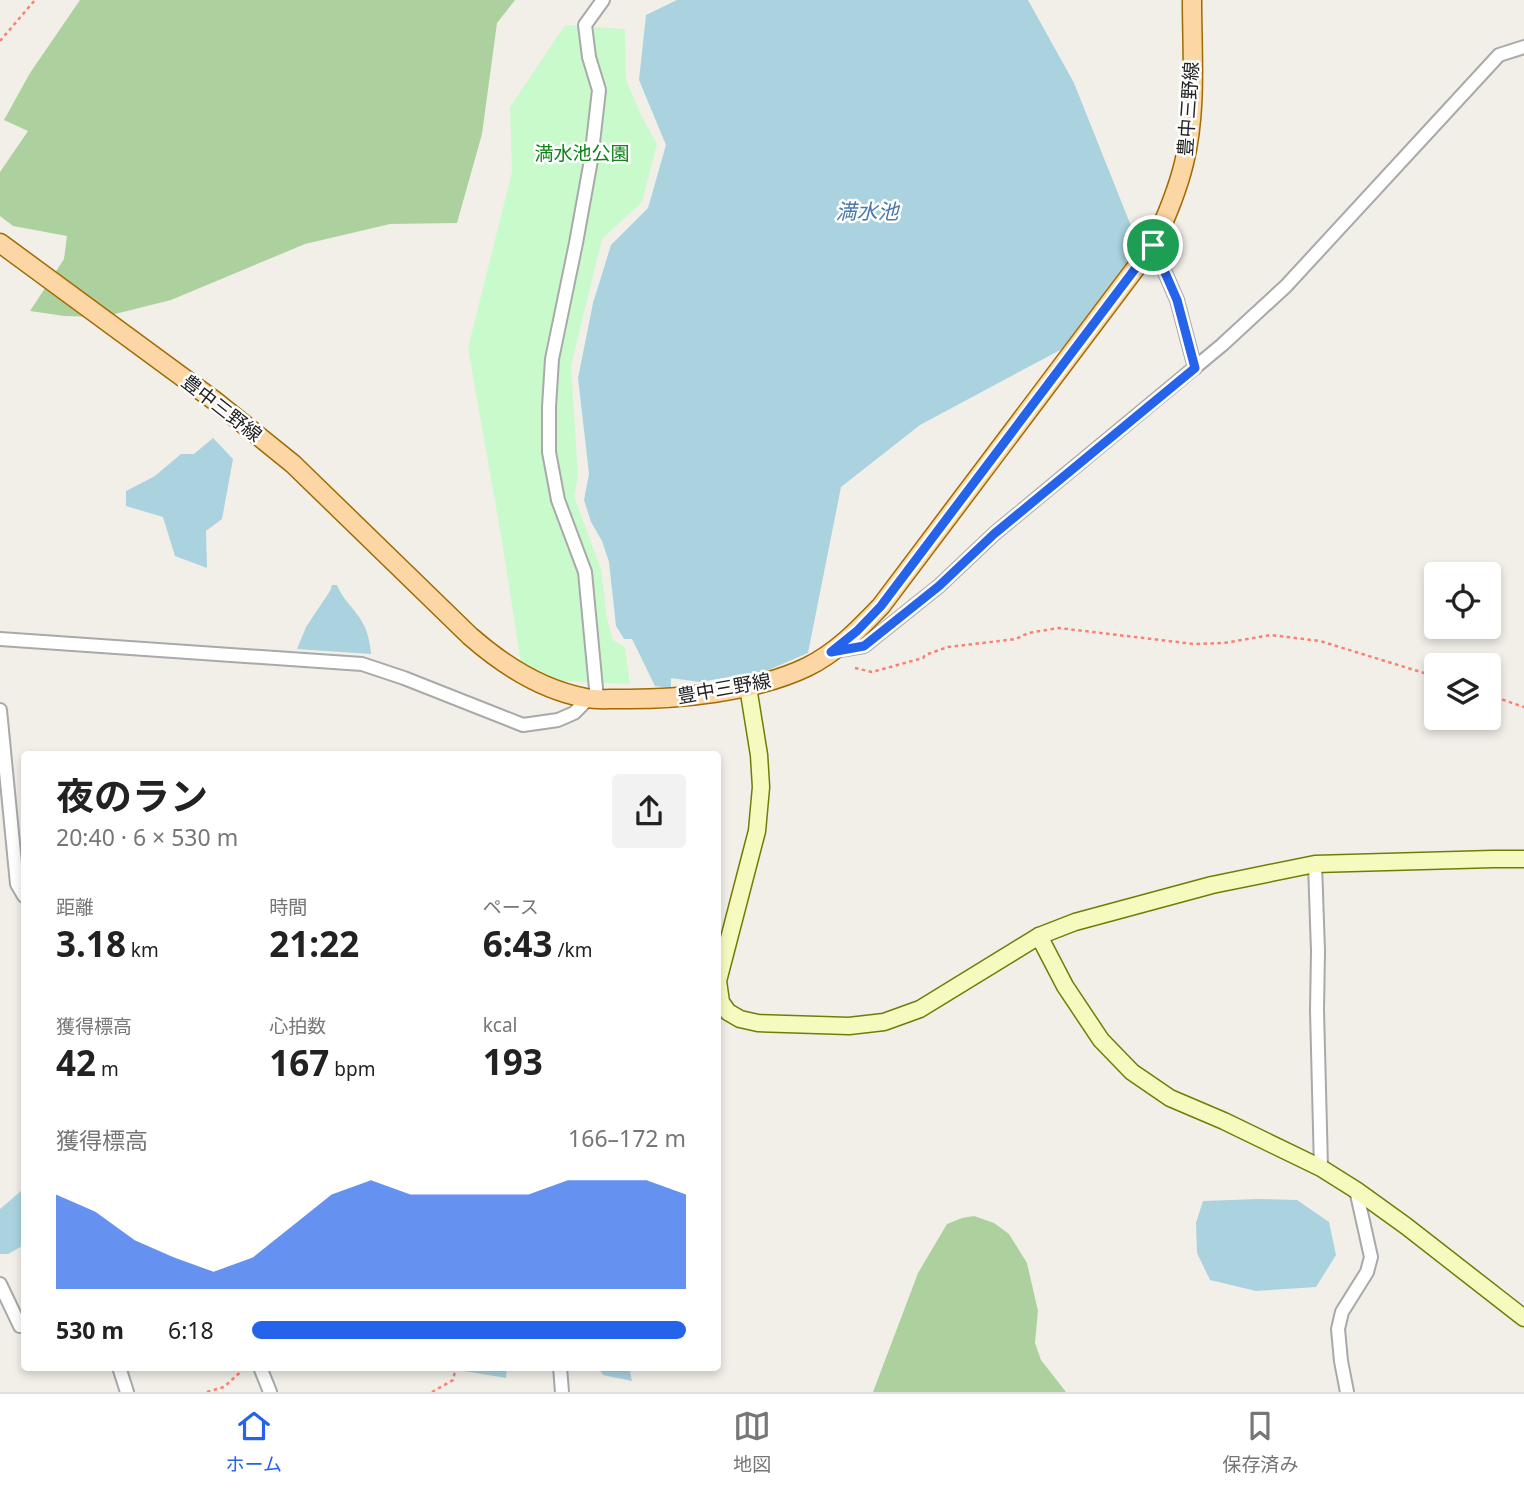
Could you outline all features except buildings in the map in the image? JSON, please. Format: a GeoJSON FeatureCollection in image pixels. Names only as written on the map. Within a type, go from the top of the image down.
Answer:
{"type":"FeatureCollection","features":[{"type":"Feature","properties":{"kind":"main road","name":"豊中三野線"},"geometry":{"type":"LineString","coordinates":[[0,243],[215,401],[293,464],[488,652],[514,671],[538,683],[592,699],[642,700],[748,687],[782,677],[831,652],[857,631],[881,606],[1153,245],[1185,161],[1192,102],[1192,0]]}},
{"type":"Feature","properties":{"kind":"street"},"geometry":{"type":"LineString","coordinates":[[0,639],[362,664],[523,725],[558,720],[574,713],[592,699],[584,572],[558,500],[549,452],[549,418],[552,359],[591,160],[599,90],[589,57],[585,25],[603,0]]}},
{"type":"Feature","properties":{"kind":"street"},"geometry":{"type":"LineString","coordinates":[[831,652],[864,646],[939,586],[994,534],[1195,368],[1286,286],[1499,55],[1524,47]]}},
{"type":"Feature","properties":{"kind":"street"},"geometry":{"type":"LineString","coordinates":[[1153,245],[1177,300],[1195,368]]}},
{"type":"Feature","properties":{"kind":"street"},"geometry":{"type":"LineString","coordinates":[[721,969],[757,831],[761,787],[759,755],[748,687]]}},
{"type":"Feature","properties":{"kind":"street"},"geometry":{"type":"LineString","coordinates":[[0,710],[17,884],[21,891]]}},
{"type":"Feature","properties":{"kind":"street"},"geometry":{"type":"LineString","coordinates":[[721,1006],[740,1019],[758,1023],[849,1026],[884,1022],[920,1009],[1039,936],[1076,922],[1212,885],[1315,864],[1524,859]]}},
{"type":"Feature","properties":{"kind":"street"},"geometry":{"type":"LineString","coordinates":[[1315,864],[1321,1168]]}},
{"type":"Feature","properties":{"kind":"street"},"geometry":{"type":"LineString","coordinates":[[1039,936],[1065,986],[1101,1040],[1132,1072],[1170,1098],[1321,1168],[1406,1226],[1524,1318]]}},
{"type":"Feature","properties":{"kind":"street"},"geometry":{"type":"LineString","coordinates":[[1347,1392],[1338,1329],[1342,1312],[1367,1272],[1371,1257],[1356,1190]]}},
{"type":"Feature","properties":{"kind":"street"},"geometry":{"type":"LineString","coordinates":[[0,1284],[21,1326]]}},
{"type":"Feature","properties":{"kind":"street"},"geometry":{"type":"LineString","coordinates":[[120,1371],[127,1392]]}},
{"type":"Feature","properties":{"kind":"street"},"geometry":{"type":"LineString","coordinates":[[262,1371],[270,1392]]}},
{"type":"Feature","properties":{"kind":"street"},"geometry":{"type":"LineString","coordinates":[[560,1371],[562,1392]]}},
{"type":"Feature","properties":{"kind":"path"},"geometry":{"type":"LineString","coordinates":[[0,41],[35,0]]}},
{"type":"Feature","properties":{"kind":"path"},"geometry":{"type":"LineString","coordinates":[[855,668],[872,672],[923,658],[948,647],[1016,639],[1028,633],[1059,628],[1194,644],[1224,643],[1271,635],[1320,642],[1424,673]]}},
{"type":"Feature","properties":{"kind":"path"},"geometry":{"type":"LineString","coordinates":[[1501,699],[1524,707]]}},
{"type":"Feature","properties":{"kind":"path"},"geometry":{"type":"LineString","coordinates":[[207,1392],[224,1387],[242,1371]]}},
{"type":"Feature","properties":{"kind":"path"},"geometry":{"type":"LineString","coordinates":[[432,1392],[453,1380],[455,1371]]}},
{"type":"Feature","properties":{"kind":"green space"},"geometry":{"type":"Polygon","coordinates":[[[80,0],[515,0],[497,23],[482,134],[457,223],[390,224],[305,244],[171,300],[103,317],[64,316],[30,311],[64,259],[67,236],[13,226],[0,216],[0,172],[28,131],[4,120],[30,73],[80,0]]]}},
{"type":"Feature","properties":{"kind":"green space","name":"満水池公園"},"geometry":{"type":"Polygon","coordinates":[[[565,25],[625,29],[626,80],[657,144],[642,202],[602,239],[571,366],[578,476],[574,496],[601,569],[607,619],[613,640],[625,647],[630,684],[561,681],[521,663],[468,348],[512,172],[510,107],[565,25]]]}},
{"type":"Feature","properties":{"kind":"green space"},"geometry":{"type":"Polygon","coordinates":[[[974,1216],[994,1223],[1009,1234],[1027,1263],[1038,1311],[1035,1343],[1041,1360],[1066,1392],[873,1392],[918,1273],[947,1224],[974,1216]]]}},
{"type":"Feature","properties":{"kind":"water","name":"満水池"},"geometry":{"type":"Polygon","coordinates":[[[677,0],[1028,0],[1074,83],[1139,246],[1062,349],[920,425],[841,487],[808,653],[766,671],[700,682],[671,678],[671,688],[655,686],[632,639],[624,639],[616,626],[609,562],[584,500],[589,474],[578,378],[593,303],[611,245],[648,208],[666,145],[639,80],[646,15],[677,0]]]}},
{"type":"Feature","properties":{"kind":"water"},"geometry":{"type":"Polygon","coordinates":[[[213,438],[233,459],[222,519],[206,531],[207,568],[175,556],[163,517],[126,506],[126,491],[155,476],[181,454],[194,454],[213,438]]]}},
{"type":"Feature","properties":{"kind":"water"},"geometry":{"type":"Polygon","coordinates":[[[332,585],[337,585],[362,621],[368,635],[371,654],[297,649],[306,627],[332,585]]]}},
{"type":"Feature","properties":{"kind":"water"},"geometry":{"type":"Polygon","coordinates":[[[21,1191],[21,1247],[8,1254],[0,1254],[0,1209],[21,1191]]]}},
{"type":"Feature","properties":{"kind":"water"},"geometry":{"type":"Polygon","coordinates":[[[1297,1200],[1329,1222],[1336,1255],[1316,1287],[1256,1291],[1210,1280],[1197,1253],[1196,1223],[1203,1201],[1297,1200]]]}},
{"type":"Feature","properties":{"kind":"water"},"geometry":{"type":"Polygon","coordinates":[[[464,1371],[507,1371],[506,1378],[464,1371]]]}},
{"type":"Feature","properties":{"kind":"water"},"geometry":{"type":"Polygon","coordinates":[[[600,1371],[630,1371],[632,1381],[603,1375],[600,1371]]]}},
{"type":"Feature","properties":{"kind":"route"},"geometry":{"type":"LineString","coordinates":[[1153,245],[1177,300],[1195,368],[994,534],[939,586],[864,646],[831,652],[857,631],[881,606],[1153,245]]}}]}
